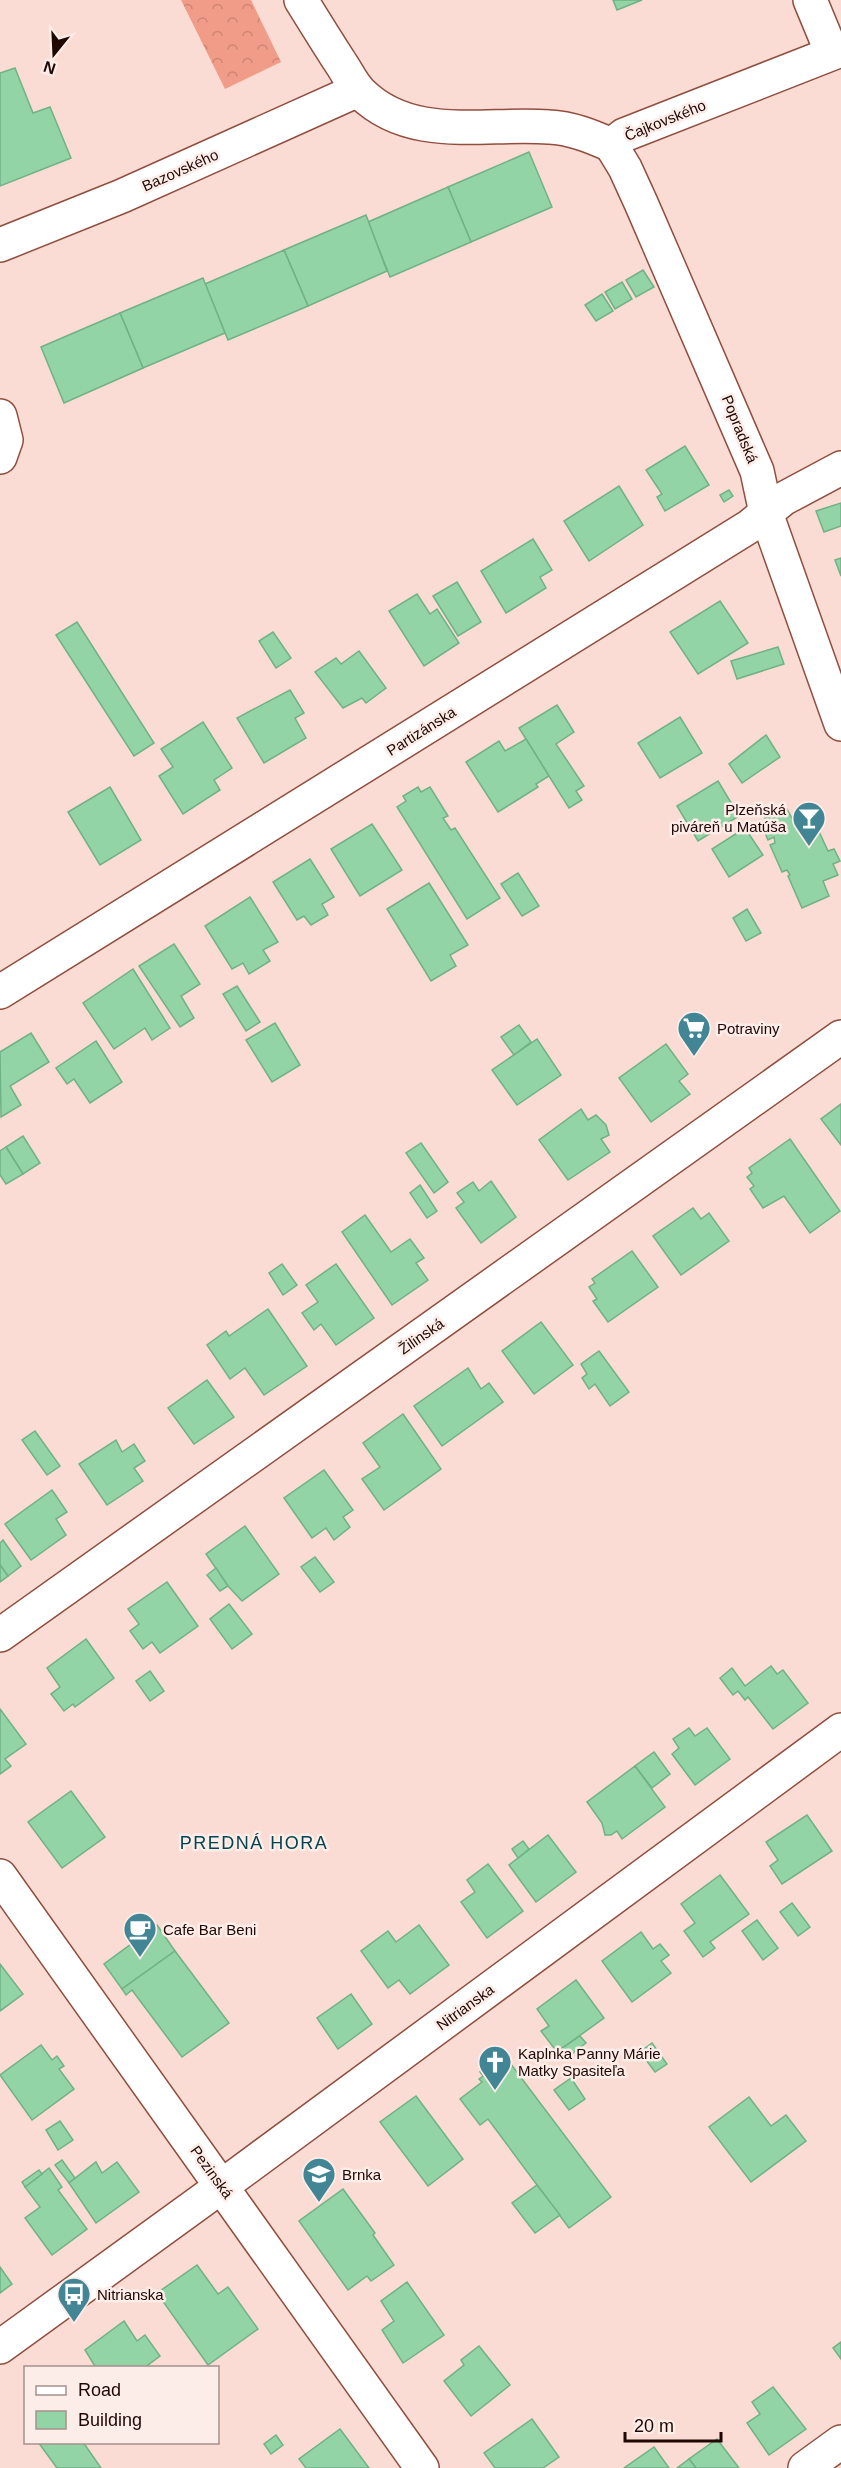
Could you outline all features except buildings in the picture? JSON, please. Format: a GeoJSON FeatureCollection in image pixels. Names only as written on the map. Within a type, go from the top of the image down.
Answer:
{"type":"FeatureCollection","features":[{"type":"Feature","properties":{"kind":"street","name":"Čajkovského"},"geometry":{"type":"LineString","coordinates":[[301,0],[358,90],[372,103],[390,113],[420,124],[451,128],[550,127],[580,132],[611,145],[624,135],[837,52],[810,0]]}},
{"type":"Feature","properties":{"kind":"street","name":"Bazovského"},"geometry":{"type":"LineString","coordinates":[[0,245],[122,196],[358,90]]}},
{"type":"Feature","properties":{"kind":"street","name":"Popradská"},"geometry":{"type":"LineString","coordinates":[[611,145],[641,202],[757,471],[766,513],[841,724]]}},
{"type":"Feature","properties":{"kind":"street"},"geometry":{"type":"LineString","coordinates":[[0,416],[6,440],[0,457]]}},
{"type":"Feature","properties":{"kind":"street","name":"Partizánska"},"geometry":{"type":"LineString","coordinates":[[0,992],[746,529],[783,499],[841,468]]}},
{"type":"Feature","properties":{"kind":"street","name":"Žilinská"},"geometry":{"type":"LineString","coordinates":[[0,1635],[841,1037]]}},
{"type":"Feature","properties":{"kind":"street","name":"Nitrianska"},"geometry":{"type":"LineString","coordinates":[[0,2347],[841,1730]]}},
{"type":"Feature","properties":{"kind":"street","name":"Pezinská"},"geometry":{"type":"LineString","coordinates":[[0,1876],[422,2468]]}},
{"type":"Feature","properties":{"kind":"street"},"geometry":{"type":"LineString","coordinates":[[805,2468],[841,2442]]}},
{"type":"Feature","properties":{"kind":"green space"},"geometry":{"type":"Polygon","coordinates":[[[181,0],[251,0],[281,62],[225,89],[181,0]]]}},
{"type":"Feature","properties":{"kind":"place","name":"Plzeňská piváreň u Matúša"},"geometry":{"type":"Point","coordinates":[809,847]}},
{"type":"Feature","properties":{"kind":"place","name":"Potraviny"},"geometry":{"type":"Point","coordinates":[694,1057]}},
{"type":"Feature","properties":{"kind":"place","name":"Cafe Bar Beni"},"geometry":{"type":"Point","coordinates":[140,1958]}},
{"type":"Feature","properties":{"kind":"place","name":"Kaplnka Panny Márie Matky Spasiteľa"},"geometry":{"type":"Point","coordinates":[495,2091]}},
{"type":"Feature","properties":{"kind":"place","name":"Brnka"},"geometry":{"type":"Point","coordinates":[319,2203]}},
{"type":"Feature","properties":{"kind":"place","name":"Nitrianska"},"geometry":{"type":"Point","coordinates":[74,2323]}},
{"type":"Feature","properties":{"kind":"district","name":"PREDNÁ HORA"},"geometry":{"type":"Point","coordinates":[254,1843]}}]}
